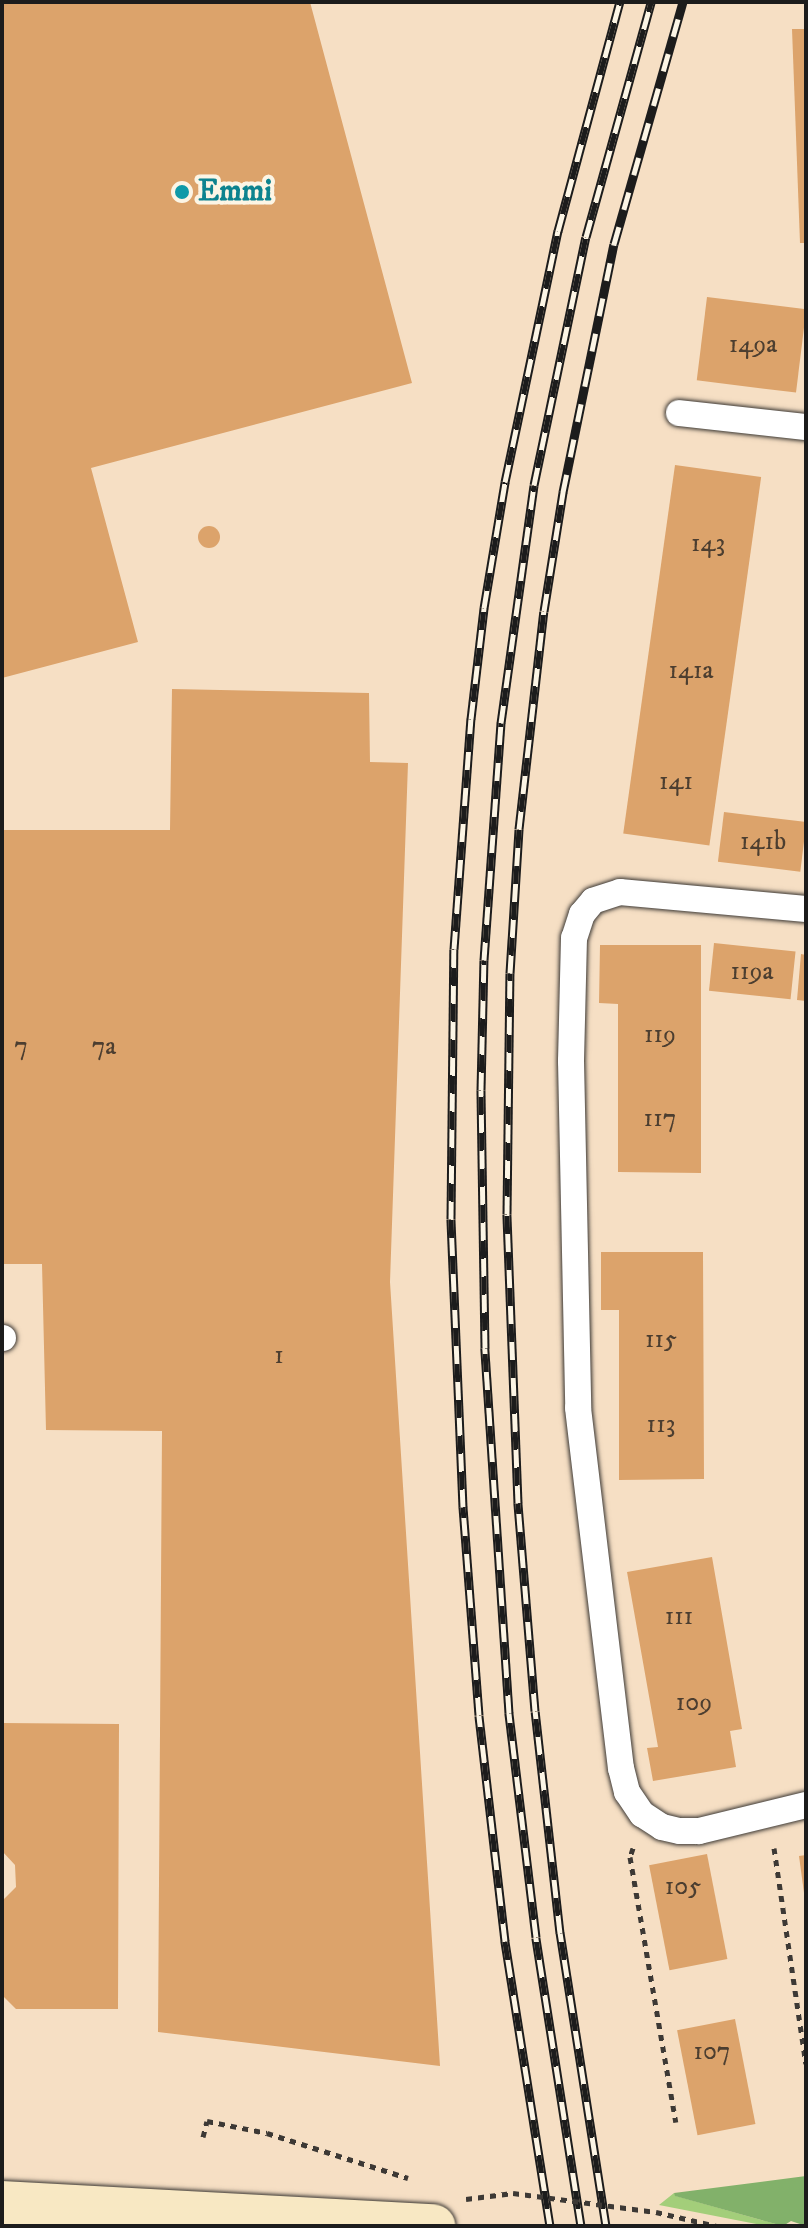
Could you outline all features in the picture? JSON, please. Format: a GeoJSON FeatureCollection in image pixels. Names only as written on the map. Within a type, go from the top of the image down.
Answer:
{"type":"FeatureCollection","features":[{"type":"Feature","properties":{"kind":"main road"},"geometry":{"type":"LineString","coordinates":[[2,2203],[128,2210],[453,2210]]}},
{"type":"Feature","properties":{"kind":"main road"},"geometry":{"type":"LineString","coordinates":[[128,2210],[190,2226]]}},
{"type":"Feature","properties":{"kind":"lane"},"geometry":{"type":"LineString","coordinates":[[679,413],[806,427]]}},
{"type":"Feature","properties":{"kind":"lane"},"geometry":{"type":"LineString","coordinates":[[806,909],[620,892],[593,901],[582,914],[574,938],[571,1032],[578,1408],[621,1768],[627,1792],[642,1814],[662,1827],[680,1831],[699,1831],[806,1805]]}},
{"type":"Feature","properties":{"kind":"path"},"geometry":{"type":"LineString","coordinates":[[774,1848],[806,2064]]}},
{"type":"Feature","properties":{"kind":"path"},"geometry":{"type":"LineString","coordinates":[[630,1857],[676,2122]]}},
{"type":"Feature","properties":{"kind":"path"},"geometry":{"type":"LineString","coordinates":[[203,2137],[207,2121],[267,2133],[411,2179]]}},
{"type":"Feature","properties":{"kind":"path"},"geometry":{"type":"LineString","coordinates":[[513,2193],[656,2212],[716,2226]]}},
{"type":"Feature","properties":{"kind":"green space"},"geometry":{"type":"Polygon","coordinates":[[[806,2176],[806,2226],[791,2221],[783,2226],[675,2196],[674,2193],[806,2176]]]}},
{"type":"Feature","properties":{"kind":"green space"},"geometry":{"type":"Polygon","coordinates":[[[674,2193],[783,2226],[766,2226],[659,2205],[674,2193]]]}},
{"type":"Feature","properties":{"kind":"building","name":"Emmi"},"geometry":{"type":"Polygon","coordinates":[[[2,2],[310,2],[412,383],[91,468],[138,642],[2,678],[2,2]]]}},
{"type":"Feature","properties":{"kind":"building"},"geometry":{"type":"Polygon","coordinates":[[[792,29],[806,29],[806,243],[800,243],[792,29]]]}},
{"type":"Feature","properties":{"kind":"building"},"geometry":{"type":"Polygon","coordinates":[[[707,297],[806,309],[796,393],[697,380],[707,297]]]}},
{"type":"Feature","properties":{"kind":"building"},"geometry":{"type":"Polygon","coordinates":[[[675,465],[761,477],[709,845],[623,833],[675,465]]]}},
{"type":"Feature","properties":{"kind":"building"},"geometry":{"type":"Polygon","coordinates":[[[209,526],[217,529],[220,537],[217,545],[209,548],[201,545],[198,537],[201,529],[209,526]]]}},
{"type":"Feature","properties":{"kind":"building"},"geometry":{"type":"Polygon","coordinates":[[[172,689],[369,693],[370,762],[408,763],[390,1282],[440,2066],[158,2032],[162,1431],[46,1430],[42,1264],[2,1264],[2,830],[170,830],[172,689]]]}},
{"type":"Feature","properties":{"kind":"building"},"geometry":{"type":"Polygon","coordinates":[[[724,812],[806,822],[800,872],[718,862],[724,812]]]}},
{"type":"Feature","properties":{"kind":"building"},"geometry":{"type":"Polygon","coordinates":[[[714,943],[796,952],[791,999],[709,991],[714,943]]]}},
{"type":"Feature","properties":{"kind":"building"},"geometry":{"type":"Polygon","coordinates":[[[600,945],[701,945],[701,1173],[618,1172],[618,1004],[599,1003],[600,945]]]}},
{"type":"Feature","properties":{"kind":"building"},"geometry":{"type":"Polygon","coordinates":[[[801,954],[806,955],[806,1001],[797,1000],[801,954]]]}},
{"type":"Feature","properties":{"kind":"building"},"geometry":{"type":"Polygon","coordinates":[[[601,1252],[703,1252],[704,1479],[619,1480],[619,1310],[601,1310],[601,1252]]]}},
{"type":"Feature","properties":{"kind":"building"},"geometry":{"type":"Polygon","coordinates":[[[712,1557],[742,1729],[730,1731],[736,1767],[653,1781],[647,1748],[658,1747],[627,1572],[712,1557]]]}},
{"type":"Feature","properties":{"kind":"building"},"geometry":{"type":"Polygon","coordinates":[[[2,1723],[119,1724],[118,2009],[16,2009],[2,1995],[2,1901],[16,1887],[15,1865],[2,1851],[2,1723]]]}},
{"type":"Feature","properties":{"kind":"building"},"geometry":{"type":"Polygon","coordinates":[[[707,1854],[727,1959],[670,1970],[649,1865],[707,1854]]]}},
{"type":"Feature","properties":{"kind":"building"},"geometry":{"type":"Polygon","coordinates":[[[806,1855],[806,1893],[804,1893],[799,1856],[806,1855]]]}},
{"type":"Feature","properties":{"kind":"building"},"geometry":{"type":"Polygon","coordinates":[[[735,2019],[755,2124],[698,2135],[677,2030],[735,2019]]]}},
{"type":"Feature","properties":{"kind":"railway"},"geometry":{"type":"LineString","coordinates":[[550,2226],[505,1941],[479,1715],[463,1507],[451,1219],[454,949],[471,719],[484,608],[505,482],[558,231],[620,2]]}},
{"type":"Feature","properties":{"kind":"railway"},"geometry":{"type":"LineString","coordinates":[[581,2226],[536,1937],[509,1713],[485,1348],[481,1090],[484,960],[501,723],[534,485],[586,237],[651,2]]}},
{"type":"Feature","properties":{"kind":"railway"},"geometry":{"type":"LineString","coordinates":[[606,2226],[560,1933],[535,1711],[518,1503],[507,1214],[510,973],[519,829],[544,611],[563,492],[614,244],[683,2]]}},
{"type":"Feature","properties":{"kind":"place","name":"Emmi"},"geometry":{"type":"Point","coordinates":[182,192]}}]}
